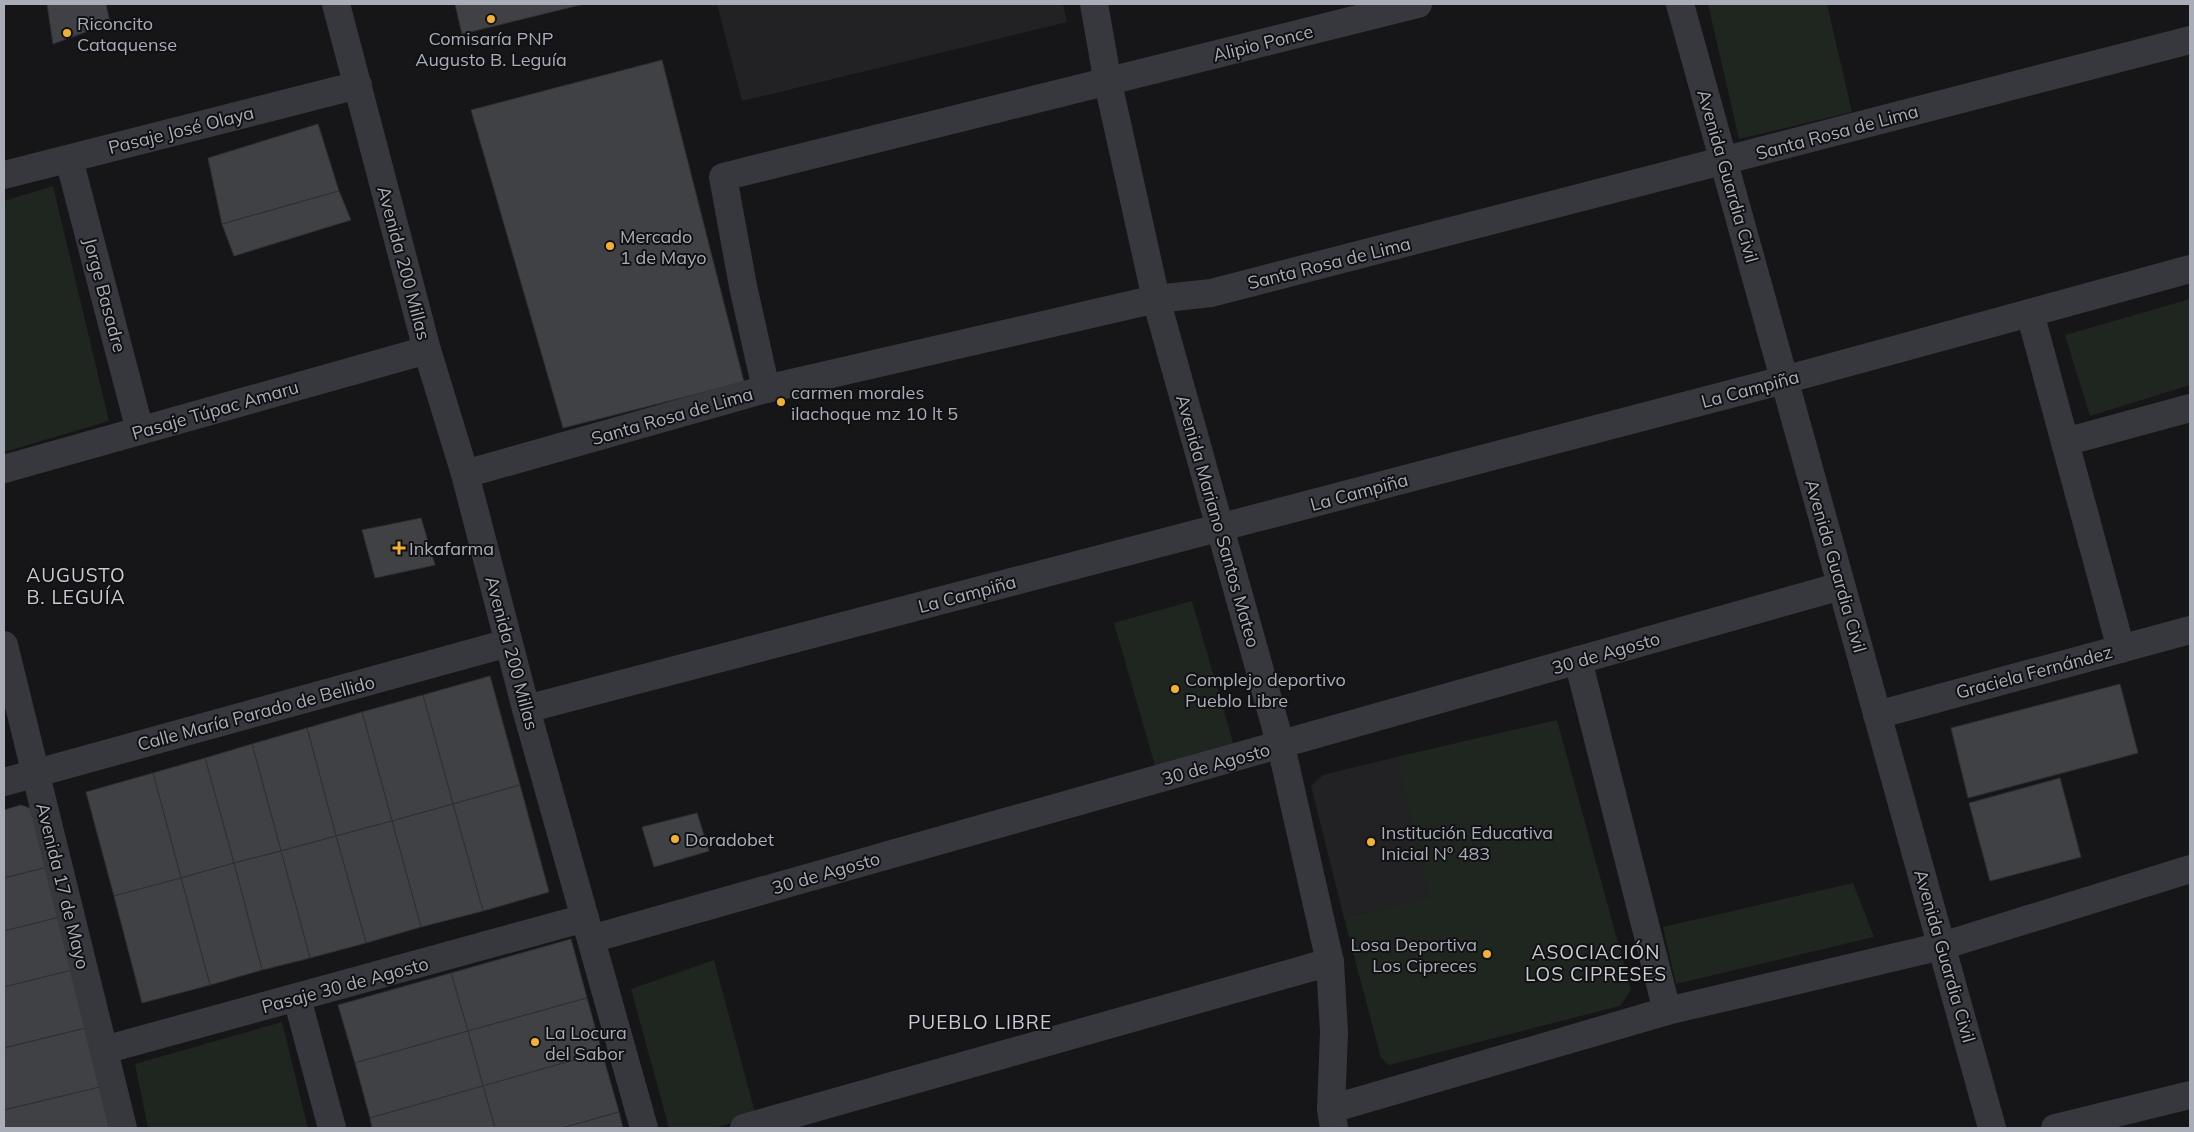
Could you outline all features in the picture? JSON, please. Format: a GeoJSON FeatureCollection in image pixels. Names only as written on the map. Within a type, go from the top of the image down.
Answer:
{"type":"FeatureCollection","features":[{"type":"Feature","properties":{"kind":"street","name":"Avenida 200 Millas"},"geometry":{"type":"LineString","coordinates":[[336,4],[427,350],[465,474],[526,709],[644,1128]]}},
{"type":"Feature","properties":{"kind":"street","name":"Avenida Mariano Santos Mateo"},"geometry":{"type":"LineString","coordinates":[[1094,4],[1108,83],[1156,299],[1281,746],[1330,962],[1334,1032],[1332,1118]]}},
{"type":"Feature","properties":{"kind":"street","name":"Alipio Ponce"},"geometry":{"type":"LineString","coordinates":[[766,390],[743,286],[723,177],[1108,83],[1418,4]]}},
{"type":"Feature","properties":{"kind":"street","name":"Avenida Guardia Civil"},"geometry":{"type":"LineString","coordinates":[[1680,4],[1992,1128]]}},
{"type":"Feature","properties":{"kind":"street","name":"Santa Rosa de Lima"},"geometry":{"type":"LineString","coordinates":[[465,474],[766,390],[1156,299],[1211,293],[2190,40]]}},
{"type":"Feature","properties":{"kind":"street","name":"Pasaje José Olaya"},"geometry":{"type":"LineString","coordinates":[[4,175],[358,86]]}},
{"type":"Feature","properties":{"kind":"street","name":"Jorge Basadre"},"geometry":{"type":"LineString","coordinates":[[69,159],[140,431]]}},
{"type":"Feature","properties":{"kind":"street","name":"La Campiña"},"geometry":{"type":"LineString","coordinates":[[526,709],[1784,380],[2190,269]]}},
{"type":"Feature","properties":{"kind":"street"},"geometry":{"type":"LineString","coordinates":[[2030,313],[2121,649]]}},
{"type":"Feature","properties":{"kind":"street","name":"Pasaje Túpac Amaru"},"geometry":{"type":"LineString","coordinates":[[4,469],[427,350]]}},
{"type":"Feature","properties":{"kind":"street"},"geometry":{"type":"LineString","coordinates":[[2065,442],[2190,408]]}},
{"type":"Feature","properties":{"kind":"street","name":"30 de Agosto"},"geometry":{"type":"LineString","coordinates":[[588,928],[1281,746],[1842,586]]}},
{"type":"Feature","properties":{"kind":"street","name":"Graciela Fernández"},"geometry":{"type":"LineString","coordinates":[[1877,714],[2190,630]]}},
{"type":"Feature","properties":{"kind":"street","name":"Calle María Parado de Bellido"},"geometry":{"type":"LineString","coordinates":[[4,782],[508,643]]}},
{"type":"Feature","properties":{"kind":"street","name":"Avenida 17 de Mayo"},"geometry":{"type":"LineString","coordinates":[[4,645],[123,1128]]}},
{"type":"Feature","properties":{"kind":"street"},"geometry":{"type":"LineString","coordinates":[[1578,660],[1667,1011]]}},
{"type":"Feature","properties":{"kind":"street"},"geometry":{"type":"LineString","coordinates":[[1332,1118],[1667,1011],[1942,946],[2190,869]]}},
{"type":"Feature","properties":{"kind":"street","name":"Pasaje 30 de Agosto"},"geometry":{"type":"LineString","coordinates":[[104,1050],[297,998],[588,928]]}},
{"type":"Feature","properties":{"kind":"street"},"geometry":{"type":"LineString","coordinates":[[744,1128],[1330,962]]}},
{"type":"Feature","properties":{"kind":"street"},"geometry":{"type":"LineString","coordinates":[[297,998],[332,1128]]}},
{"type":"Feature","properties":{"kind":"street"},"geometry":{"type":"LineString","coordinates":[[2054,1128],[2190,1095]]}},
{"type":"Feature","properties":{"kind":"shaded area"},"geometry":{"type":"Polygon","coordinates":[[[717,4],[1063,4],[1067,22],[742,101],[717,4]]]}},
{"type":"Feature","properties":{"kind":"shaded area"},"geometry":{"type":"Polygon","coordinates":[[[1708,4],[1827,4],[1852,112],[1739,139],[1708,4]]]}},
{"type":"Feature","properties":{"kind":"shaded area"},"geometry":{"type":"Polygon","coordinates":[[[53,186],[109,421],[4,452],[4,201],[53,186]]]}},
{"type":"Feature","properties":{"kind":"shaded area"},"geometry":{"type":"Polygon","coordinates":[[[2190,299],[2190,385],[2090,416],[2065,335],[2190,299]]]}},
{"type":"Feature","properties":{"kind":"shaded area","name":"Complejo deportivo Pueblo Libre"},"geometry":{"type":"Polygon","coordinates":[[[1192,601],[1237,756],[1158,776],[1114,623],[1192,601]]]}},
{"type":"Feature","properties":{"kind":"shaded area","name":"Losa Deportiva Los Cipreces"},"geometry":{"type":"Polygon","coordinates":[[[1557,720],[1631,990],[1620,1006],[1389,1065],[1381,1058],[1344,918],[1430,897],[1396,757],[1557,720]]]}},
{"type":"Feature","properties":{"kind":"shaded area","name":"Institución Educativa Inicial Nº 483"},"geometry":{"type":"Polygon","coordinates":[[[1396,757],[1431,897],[1344,918],[1311,786],[1323,775],[1396,757]]]}},
{"type":"Feature","properties":{"kind":"shaded area"},"geometry":{"type":"Polygon","coordinates":[[[1853,883],[1874,937],[1676,984],[1663,927],[1853,883]]]}},
{"type":"Feature","properties":{"kind":"shaded area"},"geometry":{"type":"Polygon","coordinates":[[[714,960],[756,1116],[714,1128],[669,1128],[631,989],[714,960]]]}},
{"type":"Feature","properties":{"kind":"shaded area"},"geometry":{"type":"Polygon","coordinates":[[[282,1022],[308,1128],[148,1128],[135,1064],[282,1022]]]}},
{"type":"Feature","properties":{"kind":"building","name":"Riconcito Cataquense"},"geometry":{"type":"Polygon","coordinates":[[[47,4],[106,4],[110,23],[53,44],[47,4]]]}},
{"type":"Feature","properties":{"kind":"building","name":"Comisaría PNP Augusto B. Leguía"},"geometry":{"type":"Polygon","coordinates":[[[455,4],[584,4],[462,34],[455,4]]]}},
{"type":"Feature","properties":{"kind":"building","name":"Mercado 1 de Mayo"},"geometry":{"type":"Polygon","coordinates":[[[662,60],[744,382],[563,428],[471,110],[662,60]]]}},
{"type":"Feature","properties":{"kind":"building"},"geometry":{"type":"Polygon","coordinates":[[[318,124],[339,191],[222,224],[208,158],[318,124]]]}},
{"type":"Feature","properties":{"kind":"building"},"geometry":{"type":"Polygon","coordinates":[[[339,191],[351,220],[234,256],[222,224],[339,191]]]}},
{"type":"Feature","properties":{"kind":"building","name":"Inkafarma"},"geometry":{"type":"Polygon","coordinates":[[[421,518],[435,565],[375,578],[362,530],[421,518]]]}},
{"type":"Feature","properties":{"kind":"building"},"geometry":{"type":"Polygon","coordinates":[[[490,676],[520,785],[453,804],[423,695],[490,676]]]}},
{"type":"Feature","properties":{"kind":"building"},"geometry":{"type":"Polygon","coordinates":[[[2120,684],[2138,753],[1968,798],[1951,728],[2120,684]]]}},
{"type":"Feature","properties":{"kind":"building"},"geometry":{"type":"Polygon","coordinates":[[[423,695],[453,804],[392,821],[362,712],[423,695]]]}},
{"type":"Feature","properties":{"kind":"building"},"geometry":{"type":"Polygon","coordinates":[[[362,712],[392,821],[336,836],[307,728],[362,712]]]}},
{"type":"Feature","properties":{"kind":"building"},"geometry":{"type":"Polygon","coordinates":[[[307,728],[336,836],[281,851],[252,744],[307,728]]]}},
{"type":"Feature","properties":{"kind":"building"},"geometry":{"type":"Polygon","coordinates":[[[252,744],[281,851],[234,863],[205,758],[252,744]]]}},
{"type":"Feature","properties":{"kind":"building"},"geometry":{"type":"Polygon","coordinates":[[[205,758],[234,863],[181,878],[153,773],[205,758]]]}},
{"type":"Feature","properties":{"kind":"building"},"geometry":{"type":"Polygon","coordinates":[[[153,773],[181,878],[114,896],[86,792],[153,773]]]}},
{"type":"Feature","properties":{"kind":"building"},"geometry":{"type":"Polygon","coordinates":[[[2060,778],[2081,857],[1990,881],[1969,803],[2060,778]]]}},
{"type":"Feature","properties":{"kind":"building"},"geometry":{"type":"Polygon","coordinates":[[[520,785],[549,892],[483,911],[453,804],[520,785]]]}},
{"type":"Feature","properties":{"kind":"building"},"geometry":{"type":"Polygon","coordinates":[[[453,804],[483,911],[421,927],[392,821],[453,804]]]}},
{"type":"Feature","properties":{"kind":"building"},"geometry":{"type":"Polygon","coordinates":[[[21,805],[35,810],[48,867],[4,878],[4,810],[21,805]]]}},
{"type":"Feature","properties":{"kind":"building","name":"Doradobet"},"geometry":{"type":"Polygon","coordinates":[[[697,813],[709,851],[654,867],[642,827],[697,813]]]}},
{"type":"Feature","properties":{"kind":"building"},"geometry":{"type":"Polygon","coordinates":[[[392,821],[421,927],[366,943],[336,836],[392,821]]]}},
{"type":"Feature","properties":{"kind":"building"},"geometry":{"type":"Polygon","coordinates":[[[336,836],[366,943],[310,958],[281,851],[336,836]]]}},
{"type":"Feature","properties":{"kind":"building"},"geometry":{"type":"Polygon","coordinates":[[[281,851],[310,958],[262,970],[234,863],[281,851]]]}},
{"type":"Feature","properties":{"kind":"building"},"geometry":{"type":"Polygon","coordinates":[[[234,863],[262,970],[210,985],[181,878],[234,863]]]}},
{"type":"Feature","properties":{"kind":"building"},"geometry":{"type":"Polygon","coordinates":[[[48,867],[60,917],[4,931],[4,878],[48,867]]]}},
{"type":"Feature","properties":{"kind":"building"},"geometry":{"type":"Polygon","coordinates":[[[181,878],[210,985],[142,1003],[114,896],[181,878]]]}},
{"type":"Feature","properties":{"kind":"building"},"geometry":{"type":"Polygon","coordinates":[[[60,917],[72,970],[4,987],[4,931],[60,917]]]}},
{"type":"Feature","properties":{"kind":"building"},"geometry":{"type":"Polygon","coordinates":[[[571,939],[587,998],[468,1031],[451,973],[571,939]]]}},
{"type":"Feature","properties":{"kind":"building"},"geometry":{"type":"Polygon","coordinates":[[[72,970],[86,1028],[4,1048],[4,987],[72,970]]]}},
{"type":"Feature","properties":{"kind":"building"},"geometry":{"type":"Polygon","coordinates":[[[451,973],[468,1031],[355,1063],[338,1005],[451,973]]]}},
{"type":"Feature","properties":{"kind":"building","name":"La Locura del Sabor"},"geometry":{"type":"Polygon","coordinates":[[[587,998],[602,1052],[483,1086],[468,1031],[587,998]]]}},
{"type":"Feature","properties":{"kind":"building"},"geometry":{"type":"Polygon","coordinates":[[[86,1028],[100,1087],[4,1110],[4,1048],[86,1028]]]}},
{"type":"Feature","properties":{"kind":"building"},"geometry":{"type":"Polygon","coordinates":[[[468,1031],[483,1086],[370,1118],[355,1063],[468,1031]]]}},
{"type":"Feature","properties":{"kind":"building"},"geometry":{"type":"Polygon","coordinates":[[[602,1052],[619,1112],[562,1128],[495,1128],[483,1086],[602,1052]]]}},
{"type":"Feature","properties":{"kind":"building"},"geometry":{"type":"Polygon","coordinates":[[[483,1086],[495,1128],[372,1128],[370,1118],[483,1086]]]}},
{"type":"Feature","properties":{"kind":"building"},"geometry":{"type":"Polygon","coordinates":[[[100,1087],[109,1128],[4,1128],[4,1110],[100,1087]]]}},
{"type":"Feature","properties":{"kind":"building"},"geometry":{"type":"Polygon","coordinates":[[[619,1112],[623,1128],[562,1128],[619,1112]]]}},
{"type":"Feature","properties":{"kind":"place","name":"Comisaría PNP Augusto B. Leguía"},"geometry":{"type":"Point","coordinates":[491,19]}},
{"type":"Feature","properties":{"kind":"place","name":"Riconcito Cataquense"},"geometry":{"type":"Point","coordinates":[67,33]}},
{"type":"Feature","properties":{"kind":"place","name":"Mercado 1 de Mayo"},"geometry":{"type":"Point","coordinates":[610,246]}},
{"type":"Feature","properties":{"kind":"place","name":"carmen morales ilachoque mz 10 lt 5"},"geometry":{"type":"Point","coordinates":[781,402]}},
{"type":"Feature","properties":{"kind":"place","name":"Inkafarma"},"geometry":{"type":"Point","coordinates":[399,548]}},
{"type":"Feature","properties":{"kind":"place","name":"Complejo deportivo Pueblo Libre"},"geometry":{"type":"Point","coordinates":[1175,689]}},
{"type":"Feature","properties":{"kind":"place","name":"Doradobet"},"geometry":{"type":"Point","coordinates":[675,839]}},
{"type":"Feature","properties":{"kind":"place","name":"Institución Educativa Inicial Nº 483"},"geometry":{"type":"Point","coordinates":[1371,842]}},
{"type":"Feature","properties":{"kind":"place","name":"Losa Deportiva Los Cipreces"},"geometry":{"type":"Point","coordinates":[1487,954]}},
{"type":"Feature","properties":{"kind":"place","name":"La Locura del Sabor"},"geometry":{"type":"Point","coordinates":[535,1042]}},
{"type":"Feature","properties":{"kind":"district","name":"AUGUSTO B. LEGUÍA"},"geometry":{"type":"Point","coordinates":[76,586]}},
{"type":"Feature","properties":{"kind":"district","name":"ASOCIACIÓN LOS CIPRESES"},"geometry":{"type":"Point","coordinates":[1596,963]}},
{"type":"Feature","properties":{"kind":"district","name":"PUEBLO LIBRE"},"geometry":{"type":"Point","coordinates":[980,1022]}}]}
